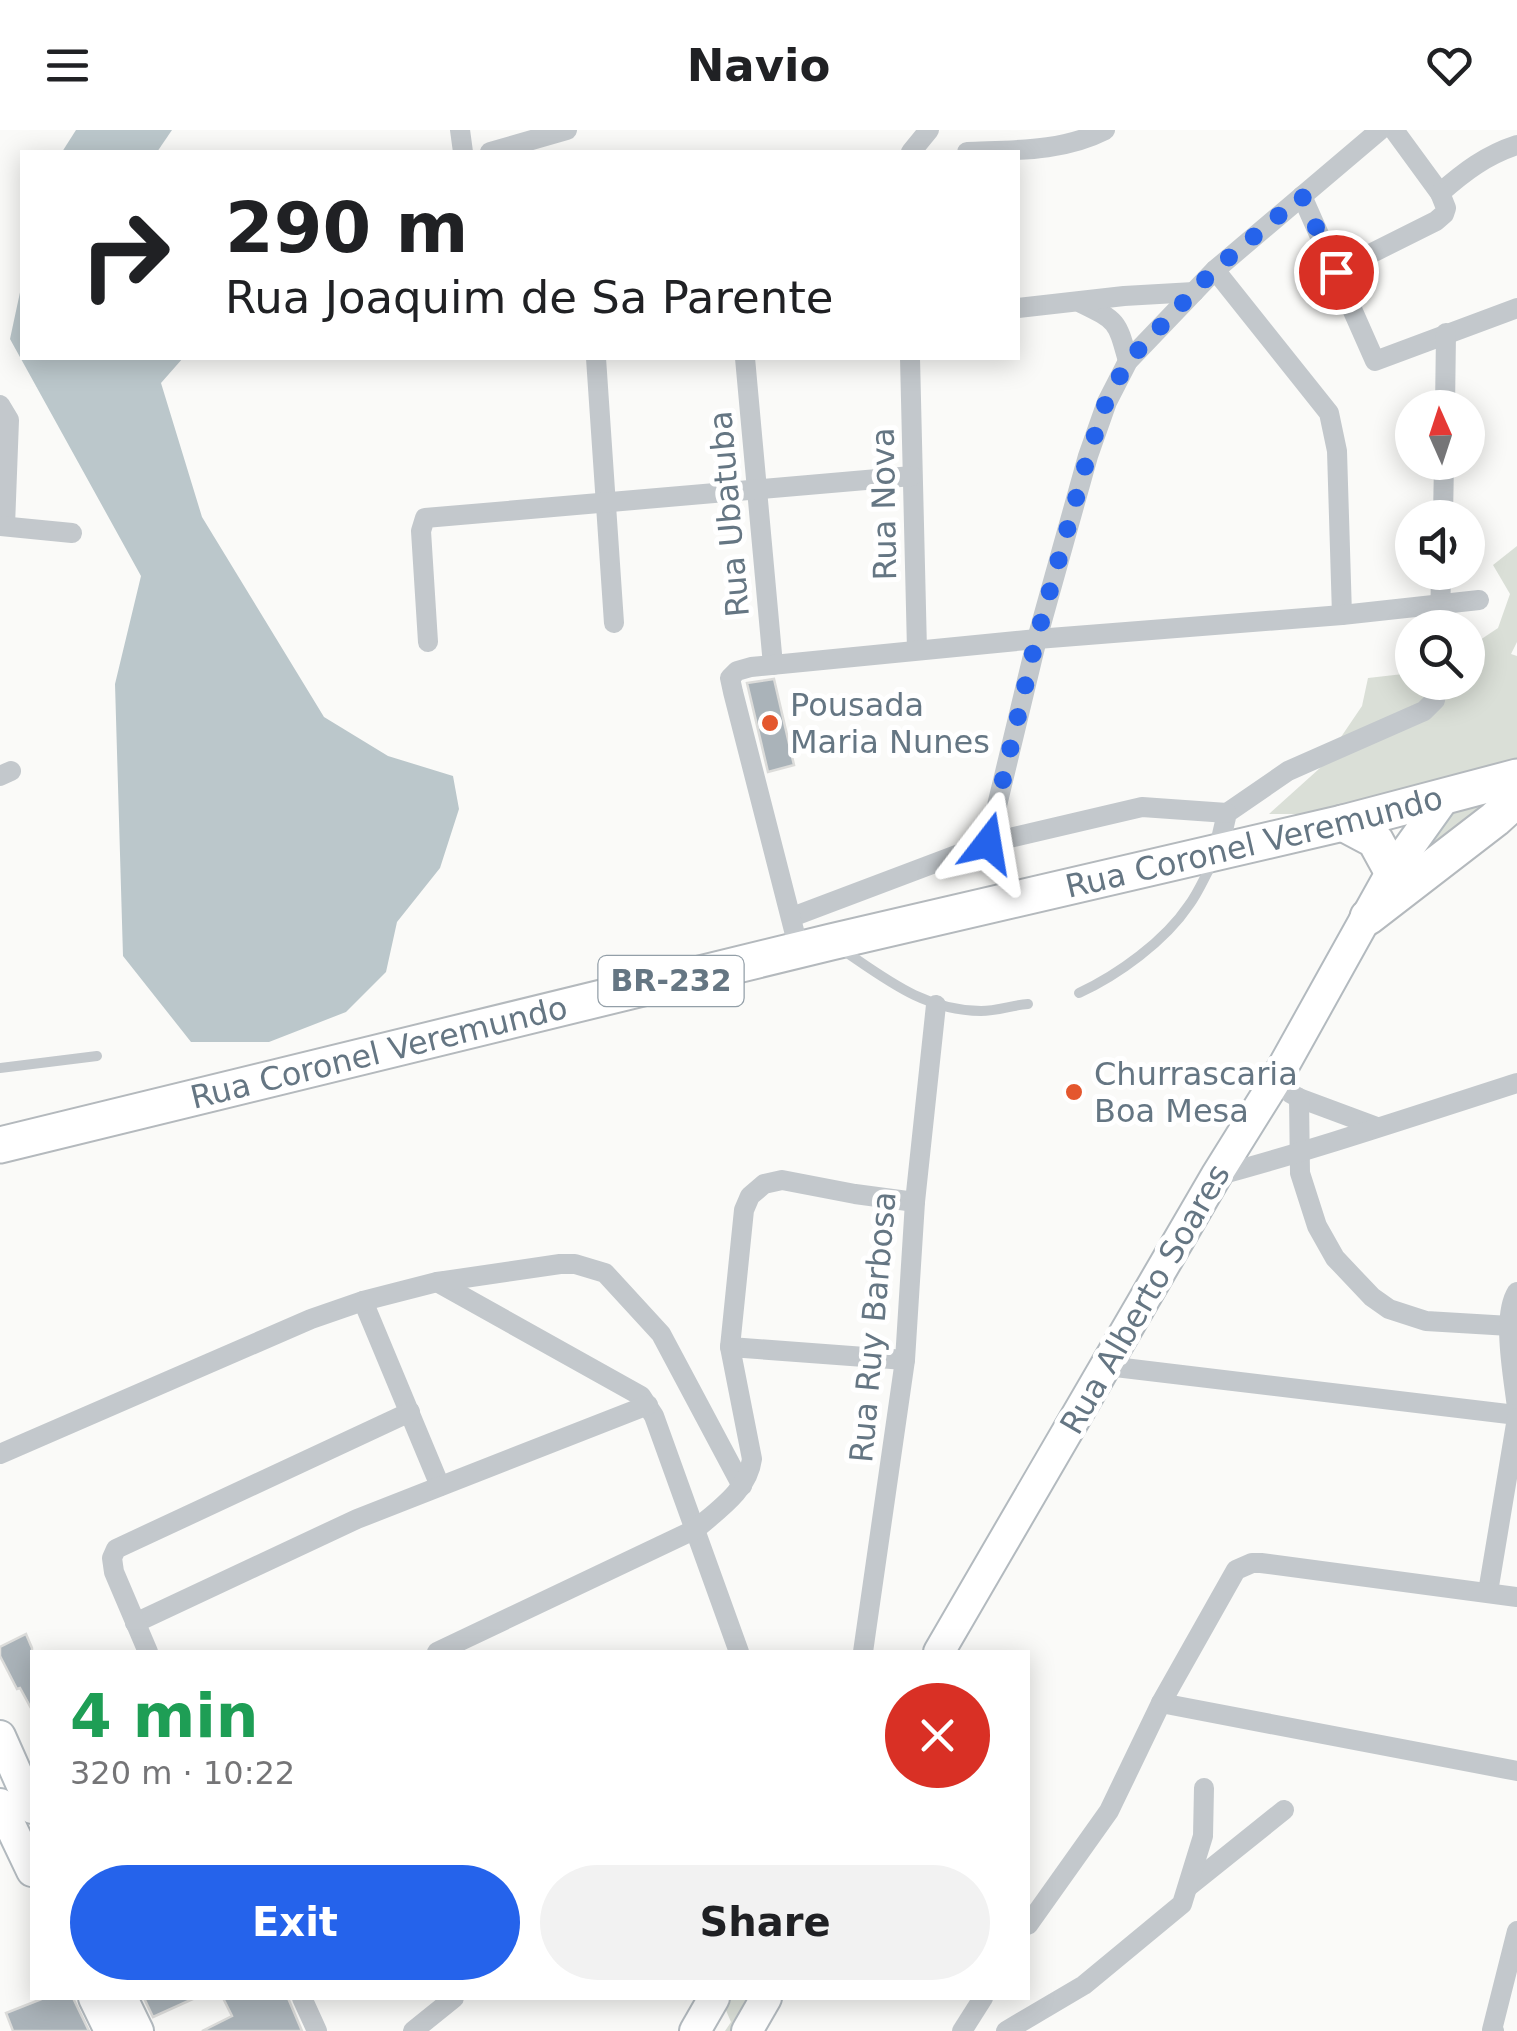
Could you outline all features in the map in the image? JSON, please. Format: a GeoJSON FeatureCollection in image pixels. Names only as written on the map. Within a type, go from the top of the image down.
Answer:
{"type":"FeatureCollection","features":[{"type":"Feature","properties":{"kind":"highway","name":"Rua Coronel Veremundo"},"geometry":{"type":"LineString","coordinates":[[0,1144],[807,936],[1218,852],[1517,777]]}},
{"type":"Feature","properties":{"kind":"highway"},"geometry":{"type":"LineString","coordinates":[[1368,917],[1517,799]]}},
{"type":"Feature","properties":{"kind":"highway"},"geometry":{"type":"LineString","coordinates":[[1343,823],[1375,840],[1392,871]]}},
{"type":"Feature","properties":{"kind":"main road","name":"Rua Alberto Soares"},"geometry":{"type":"LineString","coordinates":[[940,1650],[1216,1176],[1286,1091],[1392,871],[1447,794]]}},
{"type":"Feature","properties":{"kind":"main road"},"geometry":{"type":"LineString","coordinates":[[0,1736],[11,1816],[30,1866]]}},
{"type":"Feature","properties":{"kind":"main road"},"geometry":{"type":"LineString","coordinates":[[95,2000],[110,2031]]}},
{"type":"Feature","properties":{"kind":"main road"},"geometry":{"type":"LineString","coordinates":[[123,2000],[138,2031]]}},
{"type":"Feature","properties":{"kind":"main road"},"geometry":{"type":"LineString","coordinates":[[694,2031],[713,2000]]}},
{"type":"Feature","properties":{"kind":"main road"},"geometry":{"type":"LineString","coordinates":[[747,2031],[765,2000]]}},
{"type":"Feature","properties":{"kind":"street"},"geometry":{"type":"LineString","coordinates":[[497,150],[567,130]]}},
{"type":"Feature","properties":{"kind":"street"},"geometry":{"type":"LineString","coordinates":[[914,150],[929,130]]}},
{"type":"Feature","properties":{"kind":"street"},"geometry":{"type":"LineString","coordinates":[[1013,150],[1066,145],[1104,130]]}},
{"type":"Feature","properties":{"kind":"street"},"geometry":{"type":"LineString","coordinates":[[988,843],[1036,640],[1088,456],[1106,402],[1128,361],[1214,270],[1380,130]]}},
{"type":"Feature","properties":{"kind":"street"},"geometry":{"type":"LineString","coordinates":[[1336,272],[1444,214],[1446,208],[1440,192],[1394,130]]}},
{"type":"Feature","properties":{"kind":"street"},"geometry":{"type":"LineString","coordinates":[[1440,192],[1472,166],[1517,145]]}},
{"type":"Feature","properties":{"kind":"street"},"geometry":{"type":"LineString","coordinates":[[1302,196],[1374,360],[1517,308]]}},
{"type":"Feature","properties":{"kind":"street"},"geometry":{"type":"LineString","coordinates":[[1214,270],[1329,413],[1337,451],[1342,615]]}},
{"type":"Feature","properties":{"kind":"street"},"geometry":{"type":"LineString","coordinates":[[1020,308],[1194,292]]}},
{"type":"Feature","properties":{"kind":"street"},"geometry":{"type":"LineString","coordinates":[[1079,302],[1116,323],[1128,361]]}},
{"type":"Feature","properties":{"kind":"street"},"geometry":{"type":"LineString","coordinates":[[1445,390],[1446,333]]}},
{"type":"Feature","properties":{"kind":"street"},"geometry":{"type":"LineString","coordinates":[[596,360],[614,623]]}},
{"type":"Feature","properties":{"kind":"street","name":"Rua Ubatuba"},"geometry":{"type":"LineString","coordinates":[[744,360],[773,664]]}},
{"type":"Feature","properties":{"kind":"street","name":"Rua Nova"},"geometry":{"type":"LineString","coordinates":[[910,360],[918,650]]}},
{"type":"Feature","properties":{"kind":"street"},"geometry":{"type":"LineString","coordinates":[[0,405],[9,420],[2,526],[72,533]]}},
{"type":"Feature","properties":{"kind":"street"},"geometry":{"type":"LineString","coordinates":[[428,642],[422,531],[425,518],[912,476]]}},
{"type":"Feature","properties":{"kind":"street"},"geometry":{"type":"LineString","coordinates":[[1441,590],[1441,610]]}},
{"type":"Feature","properties":{"kind":"street"},"geometry":{"type":"LineString","coordinates":[[1435,700],[1424,711],[1288,771],[1227,813],[1142,807],[988,843],[807,936],[730,678],[750,666],[1479,600]]}},
{"type":"Feature","properties":{"kind":"street"},"geometry":{"type":"LineString","coordinates":[[1218,852],[1227,813]]}},
{"type":"Feature","properties":{"kind":"street","name":"Rua Ruy Barbosa"},"geometry":{"type":"LineString","coordinates":[[863,1650],[905,1360],[915,1202],[936,1005]]}},
{"type":"Feature","properties":{"kind":"street"},"geometry":{"type":"LineString","coordinates":[[1216,1176],[1299,1154],[1517,1083]]}},
{"type":"Feature","properties":{"kind":"street"},"geometry":{"type":"LineString","coordinates":[[1286,1091],[1376,1127]]}},
{"type":"Feature","properties":{"kind":"street"},"geometry":{"type":"LineString","coordinates":[[1286,1091],[1300,1174],[1334,1258],[1389,1309],[1426,1321],[1510,1326]]}},
{"type":"Feature","properties":{"kind":"street"},"geometry":{"type":"LineString","coordinates":[[441,1650],[696,1528],[742,1486],[752,1459],[730,1346],[744,1210],[750,1196],[764,1184],[782,1180],[915,1202]]}},
{"type":"Feature","properties":{"kind":"street"},"geometry":{"type":"LineString","coordinates":[[0,1454],[311,1319],[363,1301],[437,1282],[575,1264],[605,1273],[661,1334],[742,1486]]}},
{"type":"Feature","properties":{"kind":"street"},"geometry":{"type":"LineString","coordinates":[[437,1282],[642,1396],[696,1528],[738,1650]]}},
{"type":"Feature","properties":{"kind":"street"},"geometry":{"type":"LineString","coordinates":[[1488,1592],[1517,1414],[1510,1326],[1511,1302],[1517,1292]]}},
{"type":"Feature","properties":{"kind":"street"},"geometry":{"type":"LineString","coordinates":[[363,1301],[440,1486]]}},
{"type":"Feature","properties":{"kind":"street"},"geometry":{"type":"LineString","coordinates":[[730,1346],[905,1360]]}},
{"type":"Feature","properties":{"kind":"street"},"geometry":{"type":"LineString","coordinates":[[1106,1366],[1517,1414]]}},
{"type":"Feature","properties":{"kind":"street"},"geometry":{"type":"LineString","coordinates":[[135,1623],[357,1520],[648,1405]]}},
{"type":"Feature","properties":{"kind":"street"},"geometry":{"type":"LineString","coordinates":[[147,1650],[114,1572],[112,1558],[116,1549],[410,1412]]}},
{"type":"Feature","properties":{"kind":"street"},"geometry":{"type":"LineString","coordinates":[[1030,1922],[1109,1811],[1160,1703],[1236,1570],[1260,1563],[1517,1597]]}},
{"type":"Feature","properties":{"kind":"street"},"geometry":{"type":"LineString","coordinates":[[1160,1703],[1517,1771]]}},
{"type":"Feature","properties":{"kind":"street"},"geometry":{"type":"LineString","coordinates":[[972,2015],[1002,2031],[1084,1986],[1182,1904],[1202,1836],[1204,1788]]}},
{"type":"Feature","properties":{"kind":"street"},"geometry":{"type":"LineString","coordinates":[[1186,1888],[1284,1810]]}},
{"type":"Feature","properties":{"kind":"street"},"geometry":{"type":"LineString","coordinates":[[1491,2031],[1517,1931]]}},
{"type":"Feature","properties":{"kind":"street"},"geometry":{"type":"LineString","coordinates":[[303,2000],[317,2031]]}},
{"type":"Feature","properties":{"kind":"street"},"geometry":{"type":"LineString","coordinates":[[413,2031],[452,2000]]}},
{"type":"Feature","properties":{"kind":"lane"},"geometry":{"type":"LineString","coordinates":[[1079,993],[1103,982],[1163,935],[1188,906],[1218,852]]}},
{"type":"Feature","properties":{"kind":"lane"},"geometry":{"type":"LineString","coordinates":[[807,936],[936,1005],[983,1011],[1028,1004]]}},
{"type":"Feature","properties":{"kind":"lane"},"geometry":{"type":"LineString","coordinates":[[0,1068],[98,1056]]}},
{"type":"Feature","properties":{"kind":"shaded area"},"geometry":{"type":"Polygon","coordinates":[[[76,130],[172,130],[158,150],[63,150],[76,130]]]}},
{"type":"Feature","properties":{"kind":"shaded area"},"geometry":{"type":"Polygon","coordinates":[[[20,292],[20,357],[10,339],[20,292]]]}},
{"type":"Feature","properties":{"kind":"shaded area"},"geometry":{"type":"Polygon","coordinates":[[[22,360],[181,360],[161,383],[202,517],[324,717],[388,756],[453,776],[459,809],[440,868],[397,922],[386,972],[346,1012],[269,1042],[191,1042],[123,956],[115,684],[141,576],[22,360]]]}},
{"type":"Feature","properties":{"kind":"shaded area"},"geometry":{"type":"Polygon","coordinates":[[[1517,546],[1517,642],[1511,654],[1517,656],[1517,759],[1310,814],[1269,814],[1320,768],[1362,706],[1368,678],[1395,675],[1395,700],[1485,700],[1485,637],[1498,628],[1510,594],[1493,565],[1517,546]]]}},
{"type":"Feature","properties":{"kind":"shaded area"},"geometry":{"type":"Polygon","coordinates":[[[1517,783],[1379,899],[1458,797],[1517,783]]]}},
{"type":"Feature","properties":{"kind":"shaded area"},"geometry":{"type":"Polygon","coordinates":[[[759,2000],[741,2031],[725,2031],[731,2022],[722,2001],[759,2000]]]}},
{"type":"Feature","properties":{"kind":"building","name":"Pousada Maria Nunes"},"geometry":{"type":"Polygon","coordinates":[[[774,679],[794,765],[768,772],[747,683],[774,679]]]}},
{"type":"Feature","properties":{"kind":"building"},"geometry":{"type":"Polygon","coordinates":[[[26,1634],[32,1648],[30,1706],[0,1656],[0,1647],[26,1634]]]}},
{"type":"Feature","properties":{"kind":"building"},"geometry":{"type":"Polygon","coordinates":[[[39,2000],[74,2000],[89,2031],[13,2031],[6,2013],[39,2000]]]}},
{"type":"Feature","properties":{"kind":"building"},"geometry":{"type":"Polygon","coordinates":[[[145,2000],[191,2000],[153,2017],[145,2000]]]}},
{"type":"Feature","properties":{"kind":"building"},"geometry":{"type":"Polygon","coordinates":[[[224,2000],[289,2000],[302,2031],[202,2031],[232,2016],[224,2000]]]}},
{"type":"Feature","properties":{"kind":"place","name":"Pousada Maria Nunes"},"geometry":{"type":"Point","coordinates":[770,723]}},
{"type":"Feature","properties":{"kind":"place","name":"Churrascaria Boa Mesa"},"geometry":{"type":"Point","coordinates":[1074,1092]}},
{"type":"Feature","properties":{"kind":"route"},"geometry":{"type":"LineString","coordinates":[[988,843],[1036,640],[1088,456],[1106,402],[1128,361],[1214,270],[1302,196],[1336,272]]}}]}
